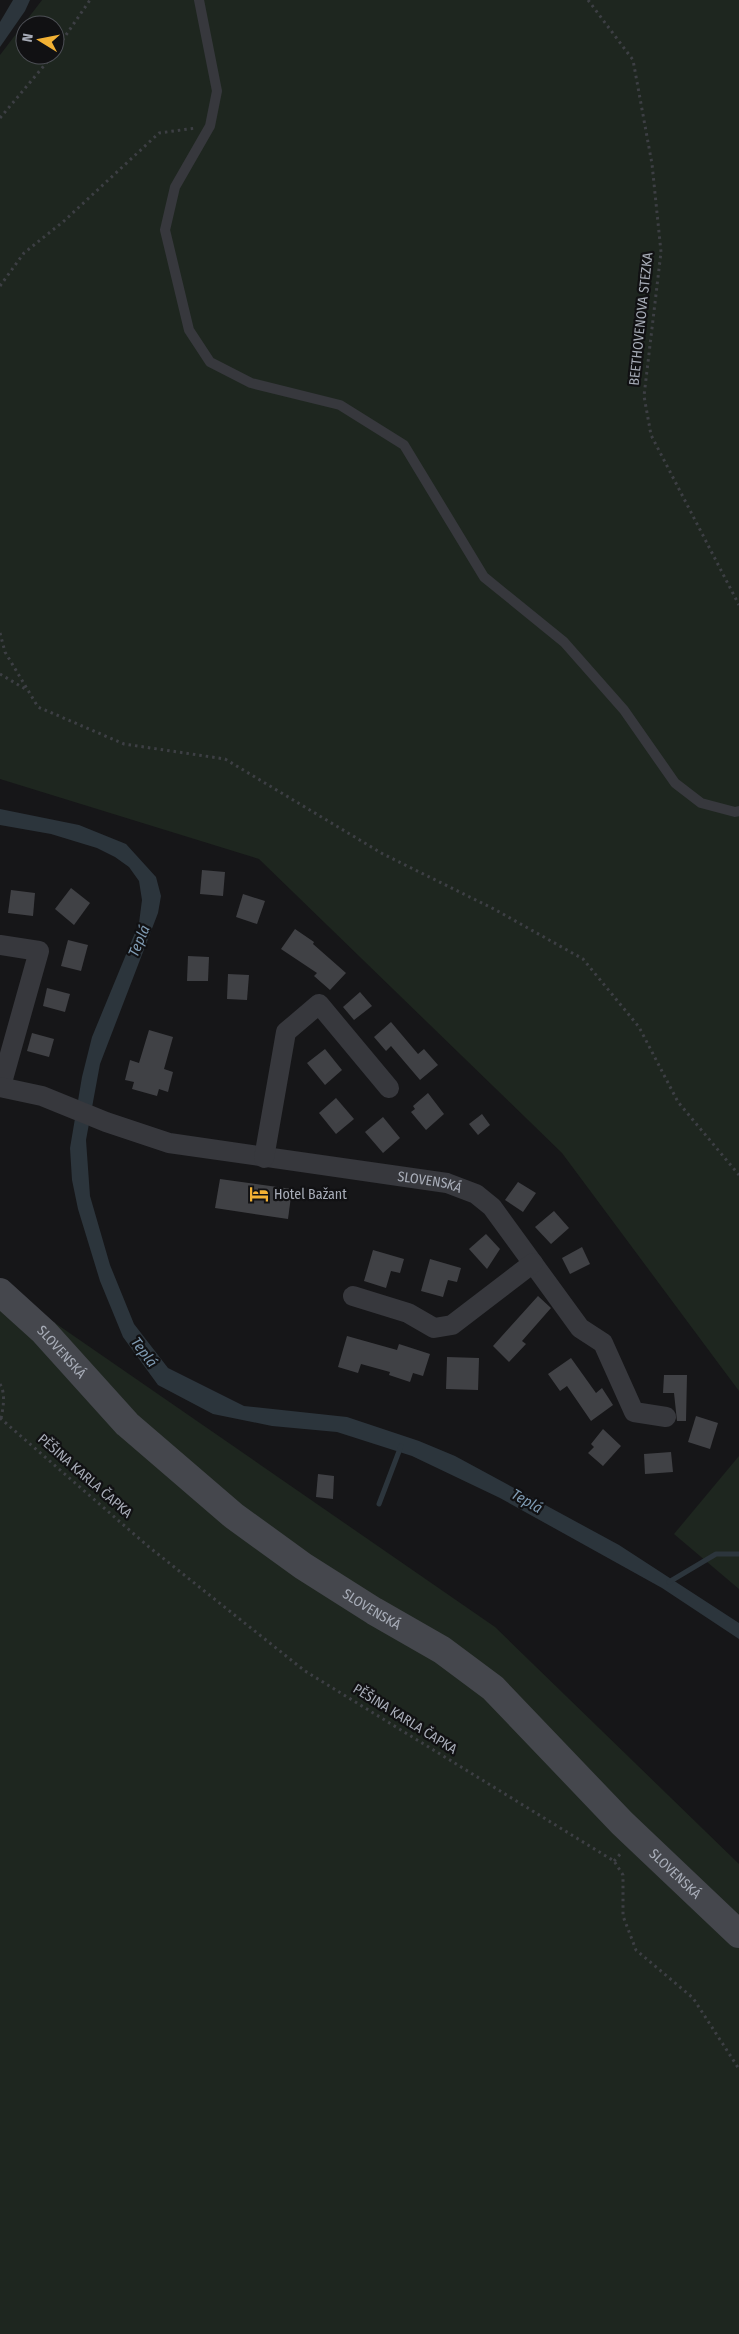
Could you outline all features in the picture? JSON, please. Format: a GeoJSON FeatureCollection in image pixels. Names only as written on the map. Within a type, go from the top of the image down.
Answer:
{"type":"FeatureCollection","features":[{"type":"Feature","properties":{"kind":"street","name":"SLOVENSKÁ"},"geometry":{"type":"LineString","coordinates":[[0,945],[38,951],[1,1087],[42,1096],[106,1122],[169,1143],[447,1183],[476,1194],[492,1207],[580,1328],[604,1343],[634,1412],[666,1417]]}},
{"type":"Feature","properties":{"kind":"street"},"geometry":{"type":"LineString","coordinates":[[264,1158],[286,1032],[319,1004],[389,1088]]}},
{"type":"Feature","properties":{"kind":"street"},"geometry":{"type":"LineString","coordinates":[[353,1296],[408,1313],[434,1328],[452,1324],[533,1263]]}},
{"type":"Feature","properties":{"kind":"street","name":"SLOVENSKÁ"},"geometry":{"type":"LineString","coordinates":[[0,1292],[44,1332],[127,1424],[234,1516],[319,1576],[374,1611],[442,1650],[493,1688],[622,1823],[739,1934]]}},
{"type":"Feature","properties":{"kind":"lane"},"geometry":{"type":"LineString","coordinates":[[199,0],[217,91],[210,126],[175,187],[166,230],[189,330],[210,362],[251,383],[340,404],[404,445],[484,577],[564,642],[624,710],[675,783],[701,803],[735,812],[739,811]]}},
{"type":"Feature","properties":{"kind":"path"},"geometry":{"type":"LineString","coordinates":[[65,36],[90,0]]}},
{"type":"Feature","properties":{"kind":"path","name":"BEETHOVENOVA STEZKA"},"geometry":{"type":"LineString","coordinates":[[588,0],[633,60],[652,164],[662,252],[644,396],[651,435],[739,605]]}},
{"type":"Feature","properties":{"kind":"path"},"geometry":{"type":"LineString","coordinates":[[0,118],[44,65]]}},
{"type":"Feature","properties":{"kind":"path"},"geometry":{"type":"LineString","coordinates":[[0,286],[24,252],[64,221],[159,132],[210,126]]}},
{"type":"Feature","properties":{"kind":"path"},"geometry":{"type":"LineString","coordinates":[[0,633],[5,652],[38,707],[124,744],[225,759],[383,854],[494,909],[582,959],[639,1027],[678,1102],[739,1175]]}},
{"type":"Feature","properties":{"kind":"path"},"geometry":{"type":"LineString","coordinates":[[0,674],[28,690]]}},
{"type":"Feature","properties":{"kind":"path"},"geometry":{"type":"LineString","coordinates":[[0,1384],[3,1389],[4,1401],[1,1418]]}},
{"type":"Feature","properties":{"kind":"path","name":"PĚŠINA KARLA ČAPKA"},"geometry":{"type":"LineString","coordinates":[[1,1418],[149,1547],[305,1670],[614,1861],[623,1875],[623,1916],[636,1950],[693,1998],[739,2070]]}},
{"type":"Feature","properties":{"kind":"shaded area"},"geometry":{"type":"Polygon","coordinates":[[[42,0],[739,0],[739,1391],[562,1153],[259,859],[0,779],[0,55],[15,35],[15,65],[65,65],[65,15],[31,15],[42,0]]]}},
{"type":"Feature","properties":{"kind":"shaded area"},"geometry":{"type":"Polygon","coordinates":[[[0,1285],[495,1627],[739,1864],[739,2334],[0,2334],[0,1285]]]}},
{"type":"Feature","properties":{"kind":"shaded area"},"geometry":{"type":"Polygon","coordinates":[[[739,1456],[739,1589],[674,1534],[739,1456]]]}},
{"type":"Feature","properties":{"kind":"water"},"geometry":{"type":"Polygon","coordinates":[[[13,0],[30,0],[22,15],[15,15],[15,25],[0,47],[0,22],[13,0]]]}},
{"type":"Feature","properties":{"kind":"water","name":"Teplá"},"geometry":{"type":"Polygon","coordinates":[[[0,809],[79,825],[126,844],[156,877],[161,896],[158,913],[100,1064],[86,1140],[90,1196],[110,1265],[134,1324],[168,1368],[244,1406],[347,1417],[419,1441],[455,1456],[619,1545],[739,1623],[739,1639],[662,1588],[500,1498],[412,1456],[337,1432],[272,1426],[213,1414],[158,1385],[123,1337],[100,1281],[78,1209],[72,1180],[70,1148],[82,1077],[92,1037],[139,923],[142,900],[139,881],[129,867],[97,848],[51,834],[0,825],[0,809]]]}},
{"type":"Feature","properties":{"kind":"building"},"geometry":{"type":"Polygon","coordinates":[[[202,870],[225,872],[223,896],[200,894],[202,870]]]}},
{"type":"Feature","properties":{"kind":"building"},"geometry":{"type":"Polygon","coordinates":[[[71,888],[90,903],[74,925],[55,909],[71,888]]]}},
{"type":"Feature","properties":{"kind":"building"},"geometry":{"type":"Polygon","coordinates":[[[11,890],[35,893],[33,916],[8,913],[11,890]]]}},
{"type":"Feature","properties":{"kind":"building"},"geometry":{"type":"Polygon","coordinates":[[[243,894],[265,901],[257,924],[236,917],[243,894]]]}},
{"type":"Feature","properties":{"kind":"building"},"geometry":{"type":"Polygon","coordinates":[[[295,929],[314,942],[313,944],[346,973],[330,990],[314,976],[317,973],[281,949],[295,929]]]}},
{"type":"Feature","properties":{"kind":"building"},"geometry":{"type":"Polygon","coordinates":[[[68,940],[88,945],[81,971],[61,966],[68,940]]]}},
{"type":"Feature","properties":{"kind":"building"},"geometry":{"type":"Polygon","coordinates":[[[188,956],[209,957],[208,981],[187,981],[188,956]]]}},
{"type":"Feature","properties":{"kind":"building"},"geometry":{"type":"Polygon","coordinates":[[[228,974],[249,975],[247,1000],[227,999],[228,974]]]}},
{"type":"Feature","properties":{"kind":"building"},"geometry":{"type":"Polygon","coordinates":[[[47,988],[70,994],[65,1012],[43,1006],[47,988]]]}},
{"type":"Feature","properties":{"kind":"building"},"geometry":{"type":"Polygon","coordinates":[[[360,992],[372,1006],[354,1020],[343,1007],[360,992]]]}},
{"type":"Feature","properties":{"kind":"building"},"geometry":{"type":"Polygon","coordinates":[[[391,1022],[418,1054],[424,1049],[438,1065],[420,1080],[391,1046],[386,1051],[374,1037],[391,1022]]]}},
{"type":"Feature","properties":{"kind":"building"},"geometry":{"type":"Polygon","coordinates":[[[149,1030],[173,1037],[164,1069],[173,1072],[168,1092],[159,1089],[157,1096],[132,1089],[134,1082],[125,1080],[130,1060],[139,1063],[149,1030]]]}},
{"type":"Feature","properties":{"kind":"building"},"geometry":{"type":"Polygon","coordinates":[[[32,1033],[54,1039],[49,1057],[27,1051],[32,1033]]]}},
{"type":"Feature","properties":{"kind":"building"},"geometry":{"type":"Polygon","coordinates":[[[325,1049],[342,1070],[325,1085],[307,1063],[325,1049]]]}},
{"type":"Feature","properties":{"kind":"building"},"geometry":{"type":"Polygon","coordinates":[[[428,1093],[444,1114],[426,1130],[411,1112],[415,1109],[413,1106],[428,1093]]]}},
{"type":"Feature","properties":{"kind":"building"},"geometry":{"type":"Polygon","coordinates":[[[336,1098],[354,1119],[336,1134],[319,1113],[336,1098]]]}},
{"type":"Feature","properties":{"kind":"building"},"geometry":{"type":"Polygon","coordinates":[[[482,1114],[490,1125],[478,1135],[469,1124],[482,1114]]]}},
{"type":"Feature","properties":{"kind":"building"},"geometry":{"type":"Polygon","coordinates":[[[383,1117],[400,1138],[383,1153],[365,1132],[383,1117]]]}},
{"type":"Feature","properties":{"kind":"building"},"geometry":{"type":"Polygon","coordinates":[[[220,1179],[292,1189],[288,1219],[215,1208],[220,1179]]]}},
{"type":"Feature","properties":{"kind":"building"},"geometry":{"type":"Polygon","coordinates":[[[518,1182],[536,1193],[523,1212],[505,1200],[518,1182]]]}},
{"type":"Feature","properties":{"kind":"building"},"geometry":{"type":"Polygon","coordinates":[[[554,1211],[569,1228],[551,1244],[535,1227],[554,1211]]]}},
{"type":"Feature","properties":{"kind":"building"},"geometry":{"type":"Polygon","coordinates":[[[486,1234],[500,1249],[487,1269],[469,1249],[486,1234]]]}},
{"type":"Feature","properties":{"kind":"building"},"geometry":{"type":"Polygon","coordinates":[[[582,1247],[590,1264],[570,1274],[562,1258],[582,1247]]]}},
{"type":"Feature","properties":{"kind":"building"},"geometry":{"type":"Polygon","coordinates":[[[373,1250],[404,1259],[400,1273],[391,1271],[386,1288],[364,1281],[373,1250]]]}},
{"type":"Feature","properties":{"kind":"building"},"geometry":{"type":"Polygon","coordinates":[[[430,1259],[461,1268],[457,1282],[448,1280],[443,1297],[421,1291],[430,1259]]]}},
{"type":"Feature","properties":{"kind":"building"},"geometry":{"type":"Polygon","coordinates":[[[538,1296],[551,1308],[522,1341],[526,1344],[509,1362],[493,1346],[538,1296]]]}},
{"type":"Feature","properties":{"kind":"building"},"geometry":{"type":"Polygon","coordinates":[[[347,1336],[397,1350],[399,1344],[430,1354],[423,1376],[413,1373],[410,1382],[389,1375],[390,1372],[361,1364],[358,1373],[338,1367],[347,1336]]]}},
{"type":"Feature","properties":{"kind":"building"},"geometry":{"type":"Polygon","coordinates":[[[447,1357],[479,1358],[478,1390],[446,1389],[447,1357]]]}},
{"type":"Feature","properties":{"kind":"building"},"geometry":{"type":"Polygon","coordinates":[[[571,1358],[596,1393],[602,1388],[613,1405],[591,1421],[567,1386],[560,1391],[548,1374],[571,1358]]]}},
{"type":"Feature","properties":{"kind":"building"},"geometry":{"type":"Polygon","coordinates":[[[664,1375],[687,1375],[686,1421],[677,1421],[674,1393],[663,1393],[664,1375]]]}},
{"type":"Feature","properties":{"kind":"building"},"geometry":{"type":"Polygon","coordinates":[[[696,1416],[718,1423],[710,1449],[688,1442],[696,1416]]]}},
{"type":"Feature","properties":{"kind":"building"},"geometry":{"type":"Polygon","coordinates":[[[603,1429],[621,1446],[603,1466],[588,1453],[594,1447],[591,1444],[603,1429]]]}},
{"type":"Feature","properties":{"kind":"building"},"geometry":{"type":"Polygon","coordinates":[[[671,1452],[673,1472],[645,1474],[644,1454],[671,1452]]]}},
{"type":"Feature","properties":{"kind":"building"},"geometry":{"type":"Polygon","coordinates":[[[318,1474],[334,1476],[333,1499],[316,1497],[318,1474]]]}},
{"type":"Feature","properties":{"kind":"waterway"},"geometry":{"type":"LineString","coordinates":[[379,1504],[401,1446]]}},
{"type":"Feature","properties":{"kind":"waterway"},"geometry":{"type":"LineString","coordinates":[[669,1582],[716,1554],[739,1554]]}},
{"type":"Feature","properties":{"kind":"place","name":"Hotel Bažant"},"geometry":{"type":"Point","coordinates":[259,1194]}}]}
